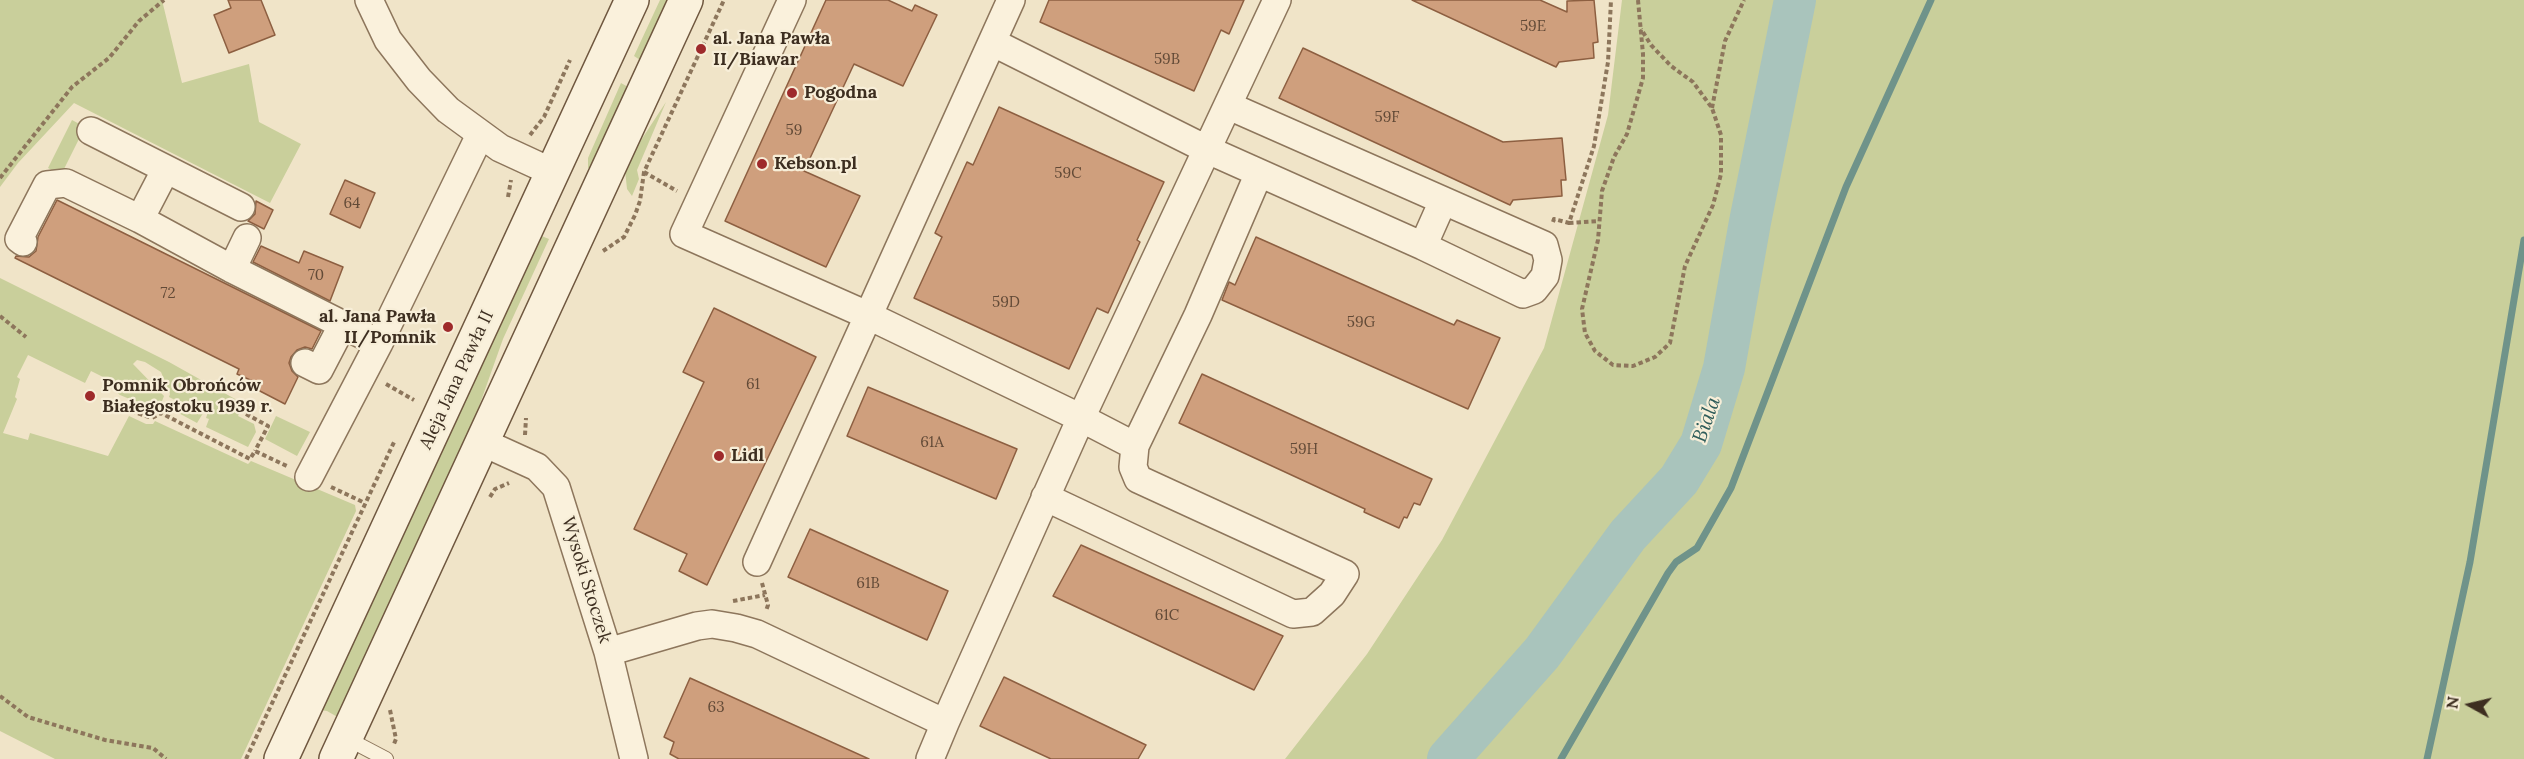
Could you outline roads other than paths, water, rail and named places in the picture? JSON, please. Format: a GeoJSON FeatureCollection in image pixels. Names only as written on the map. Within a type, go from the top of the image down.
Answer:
{"type":"FeatureCollection","features":[{"type":"Feature","properties":{"kind":"main road","name":"Aleja Jana Pawła II"},"geometry":{"type":"LineString","coordinates":[[281,759],[632,0]]}},
{"type":"Feature","properties":{"kind":"main road"},"geometry":{"type":"LineString","coordinates":[[300,719],[340,749],[686,0]]}},
{"type":"Feature","properties":{"kind":"main road"},"geometry":{"type":"LineString","coordinates":[[606,57],[651,78]]}},
{"type":"Feature","properties":{"kind":"main road"},"geometry":{"type":"LineString","coordinates":[[552,172],[594,196]]}},
{"type":"Feature","properties":{"kind":"street"},"geometry":{"type":"LineString","coordinates":[[369,0],[388,40],[419,80],[448,110],[480,135],[520,158],[552,172]]}},
{"type":"Feature","properties":{"kind":"street"},"geometry":{"type":"LineString","coordinates":[[792,0],[684,234],[867,315],[1135,446]]}},
{"type":"Feature","properties":{"kind":"street"},"geometry":{"type":"LineString","coordinates":[[757,562],[1011,0]]}},
{"type":"Feature","properties":{"kind":"street"},"geometry":{"type":"LineString","coordinates":[[930,759],[1081,418],[1277,0]]}},
{"type":"Feature","properties":{"kind":"street"},"geometry":{"type":"LineString","coordinates":[[992,42],[1208,150],[1423,246],[1523,294],[1534,290],[1545,276],[1548,260],[1544,245],[1229,106]]}},
{"type":"Feature","properties":{"kind":"street"},"geometry":{"type":"LineString","coordinates":[[91,131],[241,207]]}},
{"type":"Feature","properties":{"kind":"street"},"geometry":{"type":"LineString","coordinates":[[309,477],[379,343],[480,135]]}},
{"type":"Feature","properties":{"kind":"street"},"geometry":{"type":"LineString","coordinates":[[140,219],[166,169]]}},
{"type":"Feature","properties":{"kind":"street"},"geometry":{"type":"LineString","coordinates":[[1045,497],[1293,614],[1312,612],[1332,594],[1345,574],[1138,479],[1133,467],[1135,446],[1198,315],[1259,173]]}},
{"type":"Feature","properties":{"kind":"street"},"geometry":{"type":"LineString","coordinates":[[23,242],[20,239],[47,184],[66,183],[379,343]]}},
{"type":"Feature","properties":{"kind":"street"},"geometry":{"type":"LineString","coordinates":[[1423,246],[1443,201]]}},
{"type":"Feature","properties":{"kind":"street"},"geometry":{"type":"LineString","coordinates":[[231,269],[247,238]]}},
{"type":"Feature","properties":{"kind":"street"},"geometry":{"type":"LineString","coordinates":[[305,363],[319,370],[343,324]]}},
{"type":"Feature","properties":{"kind":"street","name":"Wysoki Stoczek"},"geometry":{"type":"LineString","coordinates":[[482,442],[537,467],[556,487],[608,652],[634,759]]}},
{"type":"Feature","properties":{"kind":"street"},"geometry":{"type":"LineString","coordinates":[[608,652],[712,624],[758,634],[945,723]]}},
{"type":"Feature","properties":{"kind":"lane"},"geometry":{"type":"LineString","coordinates":[[340,749],[389,754]]}},
{"type":"Feature","properties":{"kind":"waterway","name":"Biala"},"geometry":{"type":"LineString","coordinates":[[1448,759],[1542,653],[1628,535],[1679,480],[1701,444],[1724,368],[1750,222],[1795,0]]}},
{"type":"Feature","properties":{"kind":"waterway"},"geometry":{"type":"LineString","coordinates":[[1561,759],[1668,573],[1676,562],[1697,548],[1731,488],[1846,187],[1931,0]]}},
{"type":"Feature","properties":{"kind":"waterway"},"geometry":{"type":"LineString","coordinates":[[2427,759],[2470,562],[2524,240]]}},
{"type":"Feature","properties":{"kind":"place","name":"al. Jana Pawła II/Biawar"},"geometry":{"type":"Point","coordinates":[701,49]}},
{"type":"Feature","properties":{"kind":"place","name":"Pogodna"},"geometry":{"type":"Point","coordinates":[792,93]}},
{"type":"Feature","properties":{"kind":"place","name":"Kebson.pl"},"geometry":{"type":"Point","coordinates":[762,164]}},
{"type":"Feature","properties":{"kind":"place","name":"al. Jana Pawła II/Pomnik"},"geometry":{"type":"Point","coordinates":[448,327]}},
{"type":"Feature","properties":{"kind":"place","name":"Pomnik Obrońców Białegostoku 1939 r."},"geometry":{"type":"Point","coordinates":[90,396]}},
{"type":"Feature","properties":{"kind":"place","name":"Lidl"},"geometry":{"type":"Point","coordinates":[719,456]}}]}
